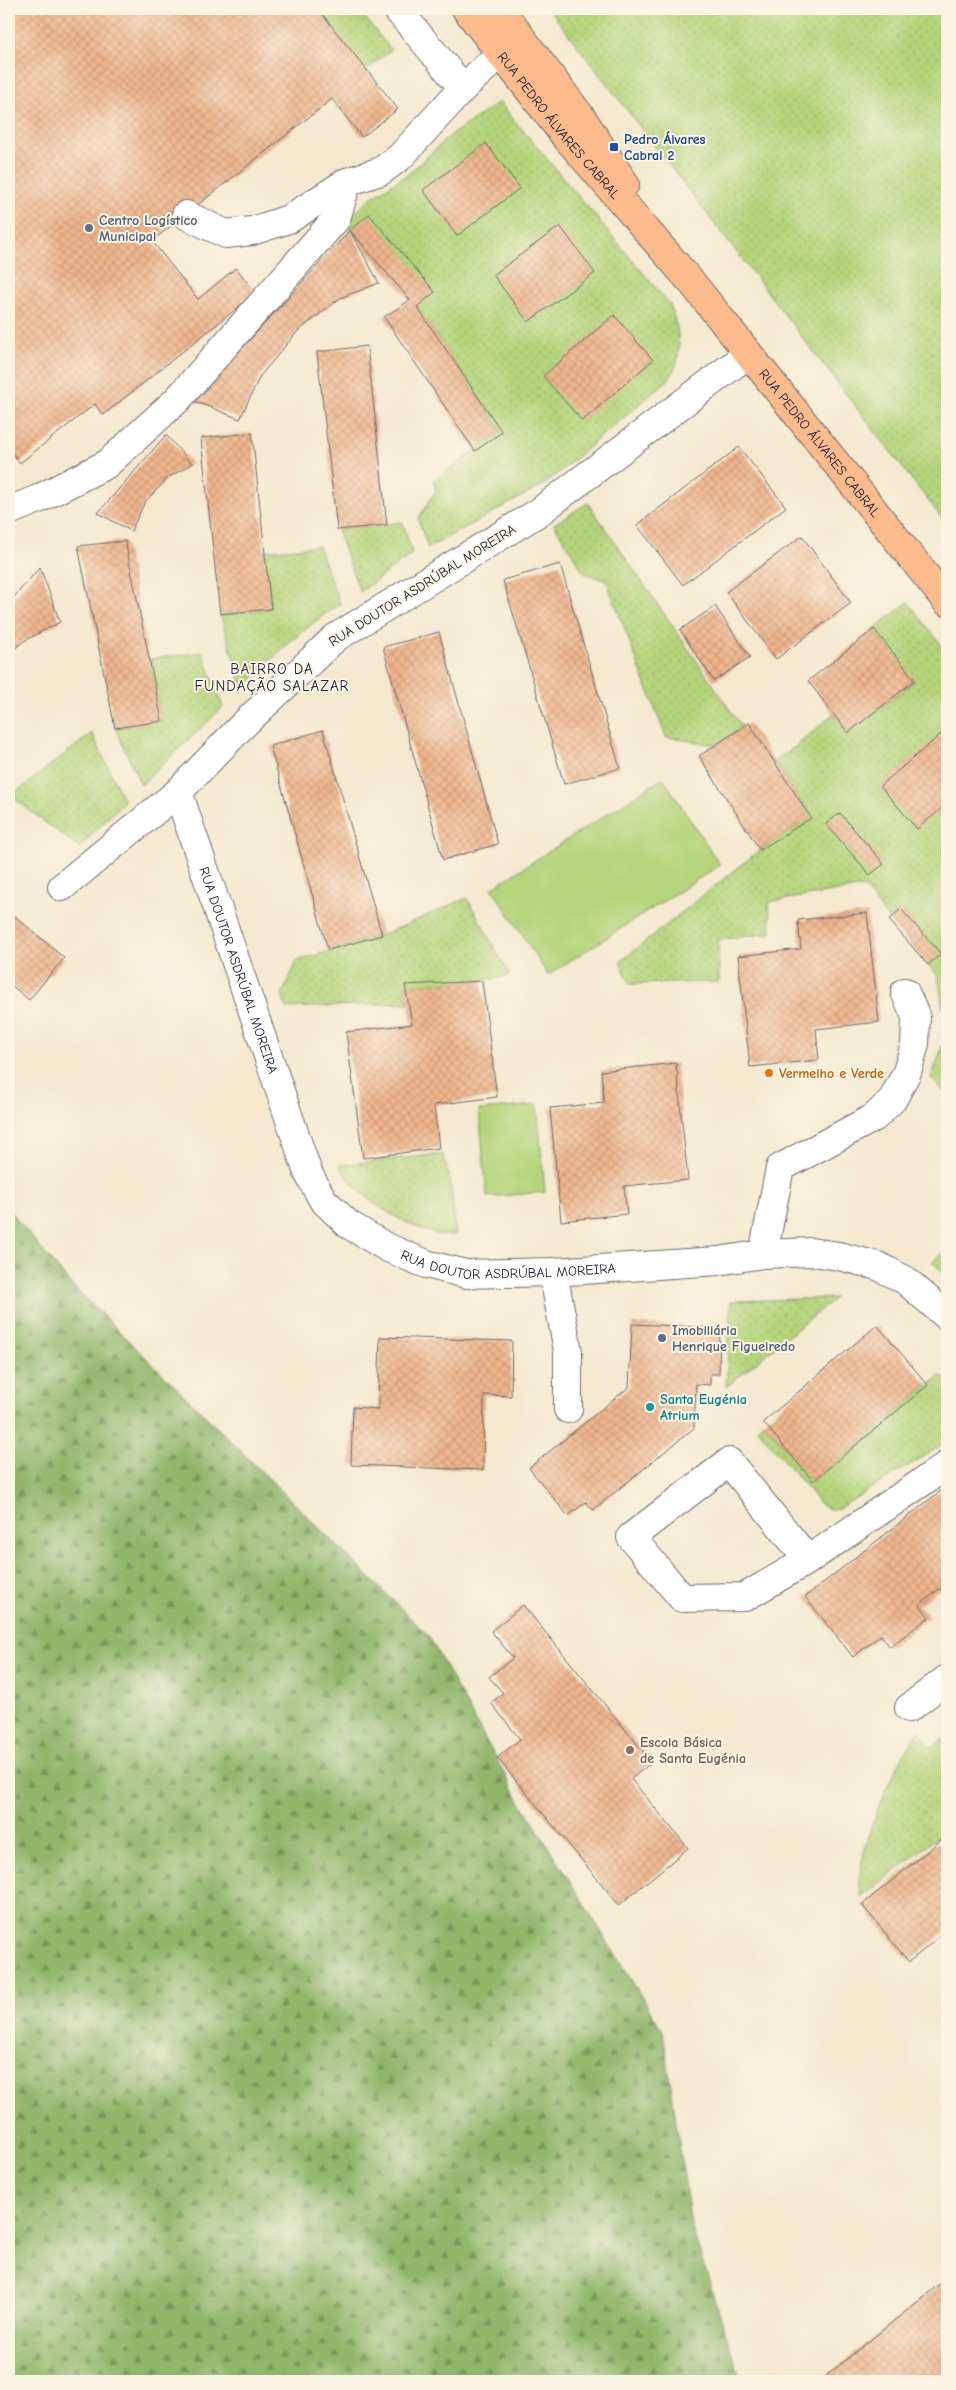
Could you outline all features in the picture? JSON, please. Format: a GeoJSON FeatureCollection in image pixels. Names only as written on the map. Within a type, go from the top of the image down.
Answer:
{"type":"FeatureCollection","features":[{"type":"Feature","properties":{"kind":"main road","name":"RUA PEDRO ÁLVARES CABRAL"},"geometry":{"type":"LineString","coordinates":[[466,9],[564,135],[693,284],[947,602]]}},
{"type":"Feature","properties":{"kind":"main road","name":"RUA PEDRO ÁLVARES CABRAL"},"geometry":{"type":"LineString","coordinates":[[500,9],[582,118],[693,284]]}},
{"type":"Feature","properties":{"kind":"street"},"geometry":{"type":"LineString","coordinates":[[397,9],[463,88]]}},
{"type":"Feature","properties":{"kind":"street"},"geometry":{"type":"LineString","coordinates":[[186,215],[226,234],[252,231],[289,219],[347,182],[381,171],[400,157],[463,88],[500,54]]}},
{"type":"Feature","properties":{"kind":"street"},"geometry":{"type":"LineString","coordinates":[[9,511],[38,499],[107,464],[177,400],[336,219],[347,182]]}},
{"type":"Feature","properties":{"kind":"street","name":"RUA DOUTOR ASDRÚBAL MOREIRA"},"geometry":{"type":"LineString","coordinates":[[748,354],[539,512],[335,638],[243,725],[178,792],[308,1173],[322,1200],[348,1224],[386,1247],[426,1264],[466,1274],[553,1272],[718,1261],[763,1254],[811,1252],[839,1256],[878,1266],[905,1280],[947,1316]]}},
{"type":"Feature","properties":{"kind":"street"},"geometry":{"type":"LineString","coordinates":[[62,887],[178,792]]}},
{"type":"Feature","properties":{"kind":"street"},"geometry":{"type":"LineString","coordinates":[[763,1254],[780,1168],[875,1117],[893,1099],[906,1072],[915,1044],[916,1017],[905,992]]}},
{"type":"Feature","properties":{"kind":"street"},"geometry":{"type":"LineString","coordinates":[[553,1272],[568,1351],[568,1409]]}},
{"type":"Feature","properties":{"kind":"street"},"geometry":{"type":"LineString","coordinates":[[808,1560],[729,1462],[631,1537],[682,1598],[745,1597],[808,1560],[947,1465]]}},
{"type":"Feature","properties":{"kind":"street"},"geometry":{"type":"LineString","coordinates":[[909,1708],[947,1680]]}},
{"type":"Feature","properties":{"kind":"green space"},"geometry":{"type":"Polygon","coordinates":[[[318,9],[358,9],[391,50],[366,70],[318,9]]]}},
{"type":"Feature","properties":{"kind":"green space"},"geometry":{"type":"Polygon","coordinates":[[[549,9],[947,9],[947,525],[549,9]]]}},
{"type":"Feature","properties":{"kind":"green space"},"geometry":{"type":"Polygon","coordinates":[[[499,102],[670,305],[678,334],[677,363],[668,380],[545,484],[428,548],[418,519],[436,490],[433,481],[502,432],[417,307],[350,230],[349,219],[369,199],[408,174],[451,135],[499,102]]]}},
{"type":"Feature","properties":{"kind":"green space"},"geometry":{"type":"Polygon","coordinates":[[[588,503],[742,727],[716,745],[666,737],[606,580],[584,573],[554,524],[588,503]]]}},
{"type":"Feature","properties":{"kind":"green space"},"geometry":{"type":"Polygon","coordinates":[[[403,522],[412,554],[360,592],[337,530],[403,522]]]}},
{"type":"Feature","properties":{"kind":"green space"},"geometry":{"type":"Polygon","coordinates":[[[318,546],[340,604],[289,643],[243,689],[220,614],[271,609],[264,551],[318,546]]]}},
{"type":"Feature","properties":{"kind":"green space"},"geometry":{"type":"Polygon","coordinates":[[[908,602],[947,652],[947,1095],[931,1078],[943,1044],[944,1014],[938,976],[889,920],[864,887],[769,902],[771,933],[718,940],[719,982],[630,984],[620,962],[760,850],[811,818],[774,761],[795,747],[833,714],[848,733],[915,681],[874,629],[908,602]]]}},
{"type":"Feature","properties":{"kind":"green space"},"geometry":{"type":"Polygon","coordinates":[[[203,652],[223,707],[141,785],[115,728],[162,721],[149,659],[203,652]]]}},
{"type":"Feature","properties":{"kind":"green space"},"geometry":{"type":"Polygon","coordinates":[[[92,733],[124,801],[79,848],[11,796],[92,733]]]}},
{"type":"Feature","properties":{"kind":"green space"},"geometry":{"type":"Polygon","coordinates":[[[663,778],[720,865],[548,975],[492,888],[663,778]]]}},
{"type":"Feature","properties":{"kind":"green space"},"geometry":{"type":"Polygon","coordinates":[[[467,898],[510,975],[482,981],[405,985],[408,1003],[286,1008],[282,995],[297,961],[382,935],[467,898]]]}},
{"type":"Feature","properties":{"kind":"green space"},"geometry":{"type":"Polygon","coordinates":[[[537,1105],[545,1192],[487,1197],[479,1110],[537,1105]]]}},
{"type":"Feature","properties":{"kind":"green space"},"geometry":{"type":"Polygon","coordinates":[[[443,1154],[450,1180],[456,1234],[449,1235],[439,1235],[424,1230],[395,1217],[356,1188],[340,1165],[443,1154]]]}},
{"type":"Feature","properties":{"kind":"green space"},"geometry":{"type":"Polygon","coordinates":[[[9,1210],[70,1283],[428,1635],[515,1793],[663,2031],[691,2225],[741,2381],[9,2381],[9,1210]]]}},
{"type":"Feature","properties":{"kind":"green space"},"geometry":{"type":"Polygon","coordinates":[[[947,1249],[947,1277],[932,1262],[947,1249]]]}},
{"type":"Feature","properties":{"kind":"green space"},"geometry":{"type":"Polygon","coordinates":[[[835,1298],[726,1387],[731,1301],[835,1298]]]}},
{"type":"Feature","properties":{"kind":"green space"},"geometry":{"type":"Polygon","coordinates":[[[941,1375],[947,1382],[947,1442],[839,1508],[830,1509],[821,1505],[757,1428],[763,1422],[813,1481],[941,1375]]]}},
{"type":"Feature","properties":{"kind":"green space"},"geometry":{"type":"Polygon","coordinates":[[[919,1730],[931,1747],[947,1736],[947,1830],[861,1898],[860,1878],[867,1839],[890,1781],[919,1730]]]}},
{"type":"Feature","properties":{"kind":"building","name":"Centro Logístico Municipal"},"geometry":{"type":"Polygon","coordinates":[[[9,9],[318,9],[398,109],[362,137],[332,99],[152,241],[198,299],[236,268],[256,293],[103,415],[95,404],[20,463],[9,449],[9,9]]]}},
{"type":"Feature","properties":{"kind":"building"},"geometry":{"type":"Polygon","coordinates":[[[486,143],[520,188],[457,236],[423,190],[486,143]]]}},
{"type":"Feature","properties":{"kind":"building"},"geometry":{"type":"Polygon","coordinates":[[[369,214],[435,292],[417,307],[502,432],[475,451],[384,317],[410,300],[350,230],[369,214]]]}},
{"type":"Feature","properties":{"kind":"building"},"geometry":{"type":"Polygon","coordinates":[[[560,226],[595,273],[528,322],[493,275],[560,226]]]}},
{"type":"Feature","properties":{"kind":"building"},"geometry":{"type":"Polygon","coordinates":[[[350,230],[379,283],[340,298],[298,331],[260,376],[240,419],[194,401],[350,230]]]}},
{"type":"Feature","properties":{"kind":"building"},"geometry":{"type":"Polygon","coordinates":[[[614,315],[653,360],[582,421],[543,376],[614,315]]]}},
{"type":"Feature","properties":{"kind":"building"},"geometry":{"type":"Polygon","coordinates":[[[367,346],[387,525],[337,530],[317,352],[367,346]]]}},
{"type":"Feature","properties":{"kind":"building"},"geometry":{"type":"Polygon","coordinates":[[[252,433],[271,609],[220,614],[201,438],[252,433]]]}},
{"type":"Feature","properties":{"kind":"building"},"geometry":{"type":"Polygon","coordinates":[[[166,435],[192,464],[169,477],[145,502],[131,531],[98,513],[166,435]]]}},
{"type":"Feature","properties":{"kind":"building"},"geometry":{"type":"Polygon","coordinates":[[[739,447],[786,507],[683,585],[637,525],[739,447]]]}},
{"type":"Feature","properties":{"kind":"building"},"geometry":{"type":"Polygon","coordinates":[[[802,536],[851,603],[776,659],[726,592],[802,536]]]}},
{"type":"Feature","properties":{"kind":"building"},"geometry":{"type":"Polygon","coordinates":[[[125,541],[162,721],[115,728],[78,546],[125,541]]]}},
{"type":"Feature","properties":{"kind":"building"},"geometry":{"type":"Polygon","coordinates":[[[560,564],[620,768],[564,784],[503,580],[560,564]]]}},
{"type":"Feature","properties":{"kind":"building"},"geometry":{"type":"Polygon","coordinates":[[[40,567],[60,622],[24,641],[9,653],[9,603],[40,567]]]}},
{"type":"Feature","properties":{"kind":"building"},"geometry":{"type":"Polygon","coordinates":[[[715,606],[750,657],[714,681],[680,630],[715,606]]]}},
{"type":"Feature","properties":{"kind":"building"},"geometry":{"type":"Polygon","coordinates":[[[874,629],[915,680],[848,733],[808,681],[874,629]]]}},
{"type":"Feature","properties":{"kind":"building"},"geometry":{"type":"Polygon","coordinates":[[[439,632],[498,844],[443,860],[383,647],[439,632]]]}},
{"type":"Feature","properties":{"kind":"building"},"geometry":{"type":"Polygon","coordinates":[[[749,723],[811,818],[760,850],[699,756],[749,723]]]}},
{"type":"Feature","properties":{"kind":"building"},"geometry":{"type":"Polygon","coordinates":[[[947,729],[947,804],[917,829],[880,786],[947,729]]]}},
{"type":"Feature","properties":{"kind":"building"},"geometry":{"type":"Polygon","coordinates":[[[323,730],[382,935],[328,950],[270,746],[323,730]]]}},
{"type":"Feature","properties":{"kind":"building"},"geometry":{"type":"Polygon","coordinates":[[[840,813],[884,864],[870,875],[826,824],[840,813]]]}},
{"type":"Feature","properties":{"kind":"building"},"geometry":{"type":"Polygon","coordinates":[[[901,909],[941,954],[928,965],[889,920],[901,909]]]}},
{"type":"Feature","properties":{"kind":"building"},"geometry":{"type":"Polygon","coordinates":[[[9,911],[64,958],[29,1000],[9,983],[9,911]]]}},
{"type":"Feature","properties":{"kind":"building"},"geometry":{"type":"Polygon","coordinates":[[[867,913],[879,1022],[816,1029],[819,1060],[750,1067],[738,956],[801,949],[798,920],[867,913]]]}},
{"type":"Feature","properties":{"kind":"building"},"geometry":{"type":"Polygon","coordinates":[[[482,981],[497,1097],[434,1105],[439,1148],[363,1158],[346,1032],[412,1024],[405,985],[482,981]]]}},
{"type":"Feature","properties":{"kind":"building"},"geometry":{"type":"Polygon","coordinates":[[[676,1063],[688,1180],[624,1186],[627,1214],[561,1221],[550,1108],[604,1103],[601,1071],[676,1063]]]}},
{"type":"Feature","properties":{"kind":"building","name":"Santa Eugénia Atrium"},"geometry":{"type":"Polygon","coordinates":[[[632,1324],[720,1328],[719,1374],[710,1374],[710,1385],[696,1384],[694,1428],[593,1510],[586,1502],[568,1516],[529,1468],[629,1387],[632,1324]]]}},
{"type":"Feature","properties":{"kind":"building"},"geometry":{"type":"Polygon","coordinates":[[[877,1325],[928,1385],[813,1481],[763,1422],[877,1325]]]}},
{"type":"Feature","properties":{"kind":"building"},"geometry":{"type":"Polygon","coordinates":[[[380,1337],[512,1341],[511,1396],[484,1395],[483,1470],[351,1465],[353,1407],[378,1409],[380,1337]]]}},
{"type":"Feature","properties":{"kind":"building"},"geometry":{"type":"Polygon","coordinates":[[[947,1486],[947,1583],[919,1605],[929,1617],[890,1647],[881,1635],[853,1657],[805,1597],[947,1486]]]}},
{"type":"Feature","properties":{"kind":"building"},"geometry":{"type":"Polygon","coordinates":[[[523,1605],[652,1762],[631,1779],[688,1848],[619,1905],[497,1758],[520,1739],[491,1703],[503,1693],[489,1677],[513,1658],[491,1631],[523,1605]]]}},
{"type":"Feature","properties":{"kind":"building"},"geometry":{"type":"Polygon","coordinates":[[[947,1835],[947,1930],[909,1962],[862,1905],[947,1835]]]}},
{"type":"Feature","properties":{"kind":"building"},"geometry":{"type":"Polygon","coordinates":[[[947,2278],[947,2376],[941,2381],[832,2381],[827,2375],[947,2278]]]}},
{"type":"Feature","properties":{"kind":"place","name":"Pedro Álvares Cabral 2"},"geometry":{"type":"Point","coordinates":[614,147]}},
{"type":"Feature","properties":{"kind":"place","name":"Centro Logístico Municipal"},"geometry":{"type":"Point","coordinates":[89,228]}},
{"type":"Feature","properties":{"kind":"place","name":"Vermelho e Verde"},"geometry":{"type":"Point","coordinates":[769,1073]}},
{"type":"Feature","properties":{"kind":"place","name":"Imobiliária Henrique Figueiredo"},"geometry":{"type":"Point","coordinates":[662,1338]}},
{"type":"Feature","properties":{"kind":"place","name":"Santa Eugénia Atrium"},"geometry":{"type":"Point","coordinates":[650,1407]}},
{"type":"Feature","properties":{"kind":"place","name":"Escola Básica de Santa Eugénia"},"geometry":{"type":"Point","coordinates":[630,1750]}},
{"type":"Feature","properties":{"kind":"district","name":"BAIRRO DA FUNDAÇÃO SALAZAR"},"geometry":{"type":"Point","coordinates":[272,678]}}]}
